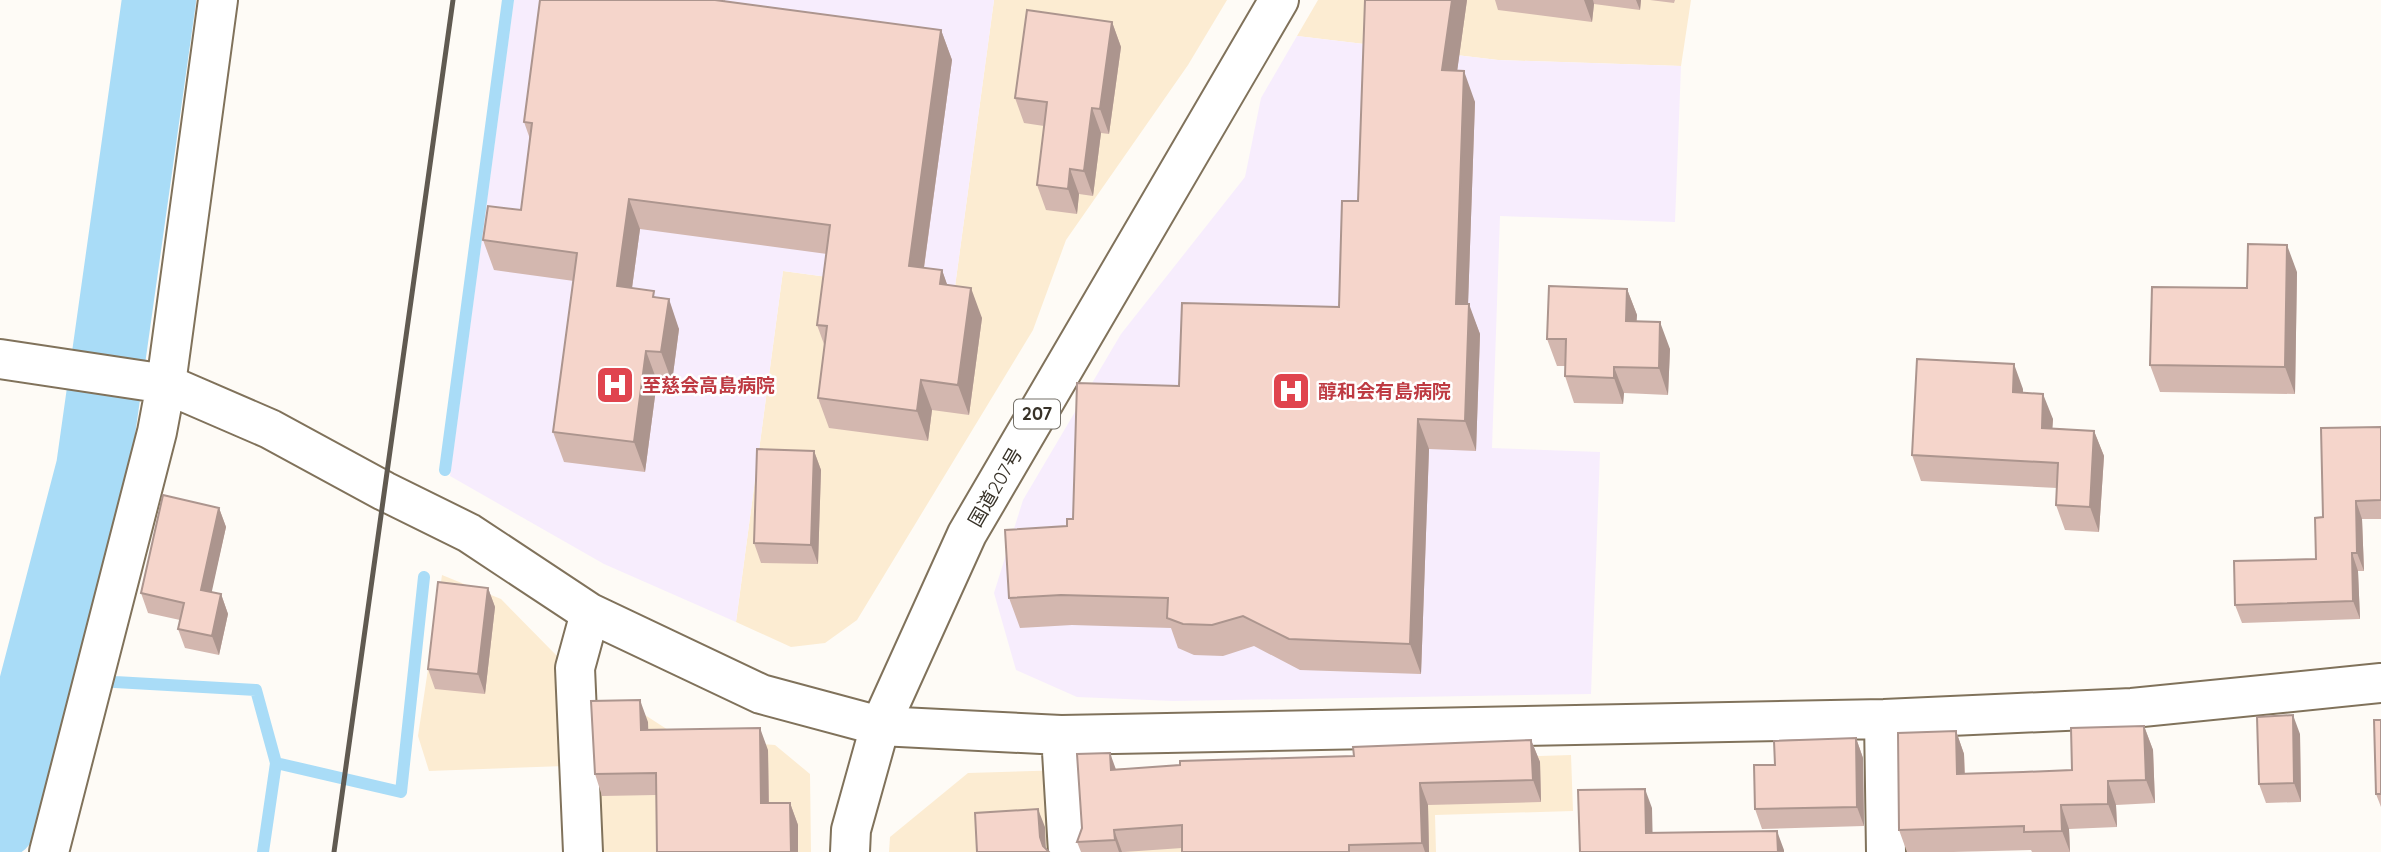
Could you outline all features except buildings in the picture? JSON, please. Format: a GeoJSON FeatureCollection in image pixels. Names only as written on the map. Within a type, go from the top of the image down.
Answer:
{"type":"FeatureCollection","features":[{"type":"Feature","properties":{"kind":"main road"},"geometry":{"type":"LineString","coordinates":[[49,852],[157,432],[166,384],[218,0]]}},
{"type":"Feature","properties":{"kind":"main road","name":"国道207号"},"geometry":{"type":"LineString","coordinates":[[850,852],[851,831],[880,726],[967,534],[1279,0]]}},
{"type":"Feature","properties":{"kind":"main road"},"geometry":{"type":"LineString","coordinates":[[0,359],[166,384],[270,429],[384,491],[469,533],[590,613],[761,694],[880,726],[1061,735],[1884,719],[2132,708],[2381,683]]}},
{"type":"Feature","properties":{"kind":"main road"},"geometry":{"type":"LineString","coordinates":[[583,852],[575,668],[590,613]]}},
{"type":"Feature","properties":{"kind":"main road"},"geometry":{"type":"LineString","coordinates":[[1884,719],[1886,852]]}},
{"type":"Feature","properties":{"kind":"main road"},"geometry":{"type":"LineString","coordinates":[[1061,735],[1068,852]]}},
{"type":"Feature","properties":{"kind":"shaded area","name":"至慈会高島病院"},"geometry":{"type":"Polygon","coordinates":[[[514,0],[994,0],[954,294],[783,271],[736,622],[604,564],[450,476],[514,0]]]}},
{"type":"Feature","properties":{"kind":"shaded area"},"geometry":{"type":"Polygon","coordinates":[[[994,0],[1227,0],[1188,65],[1066,240],[1033,330],[857,620],[825,643],[791,647],[736,622],[783,271],[954,294],[994,0]]]}},
{"type":"Feature","properties":{"kind":"shaded area"},"geometry":{"type":"Polygon","coordinates":[[[1318,0],[1691,0],[1681,66],[1498,60],[1297,36],[1318,0]]]}},
{"type":"Feature","properties":{"kind":"shaded area","name":"醇和会有島病院"},"geometry":{"type":"Polygon","coordinates":[[[1297,36],[1498,60],[1681,66],[1675,222],[1500,216],[1492,448],[1600,452],[1591,694],[1173,701],[1077,697],[1016,670],[994,593],[1023,500],[1121,334],[1245,177],[1261,98],[1297,36]]]}},
{"type":"Feature","properties":{"kind":"shaded area"},"geometry":{"type":"Polygon","coordinates":[[[442,575],[501,599],[557,656],[590,718],[645,715],[679,737],[775,745],[810,774],[811,852],[569,852],[565,766],[429,771],[418,736],[442,575]]]}},
{"type":"Feature","properties":{"kind":"shaded area"},"geometry":{"type":"Polygon","coordinates":[[[1571,755],[1573,811],[1435,815],[1436,852],[889,852],[890,837],[968,773],[1571,755]]]}},
{"type":"Feature","properties":{"kind":"waterway"},"geometry":{"type":"LineString","coordinates":[[0,822],[93,468],[159,0]]}},
{"type":"Feature","properties":{"kind":"waterway"},"geometry":{"type":"LineString","coordinates":[[445,470],[508,0]]}},
{"type":"Feature","properties":{"kind":"waterway"},"geometry":{"type":"LineString","coordinates":[[276,763],[401,792],[424,577]]}},
{"type":"Feature","properties":{"kind":"waterway"},"geometry":{"type":"LineString","coordinates":[[41,667],[115,682],[256,690],[276,763],[263,852]]}},
{"type":"Feature","properties":{"kind":"railway"},"geometry":{"type":"LineString","coordinates":[[334,852],[453,0]]}},
{"type":"Feature","properties":{"kind":"place","name":"至慈会高島病院"},"geometry":{"type":"Point","coordinates":[615,385]}},
{"type":"Feature","properties":{"kind":"place","name":"醇和会有島病院"},"geometry":{"type":"Point","coordinates":[1291,391]}}]}
